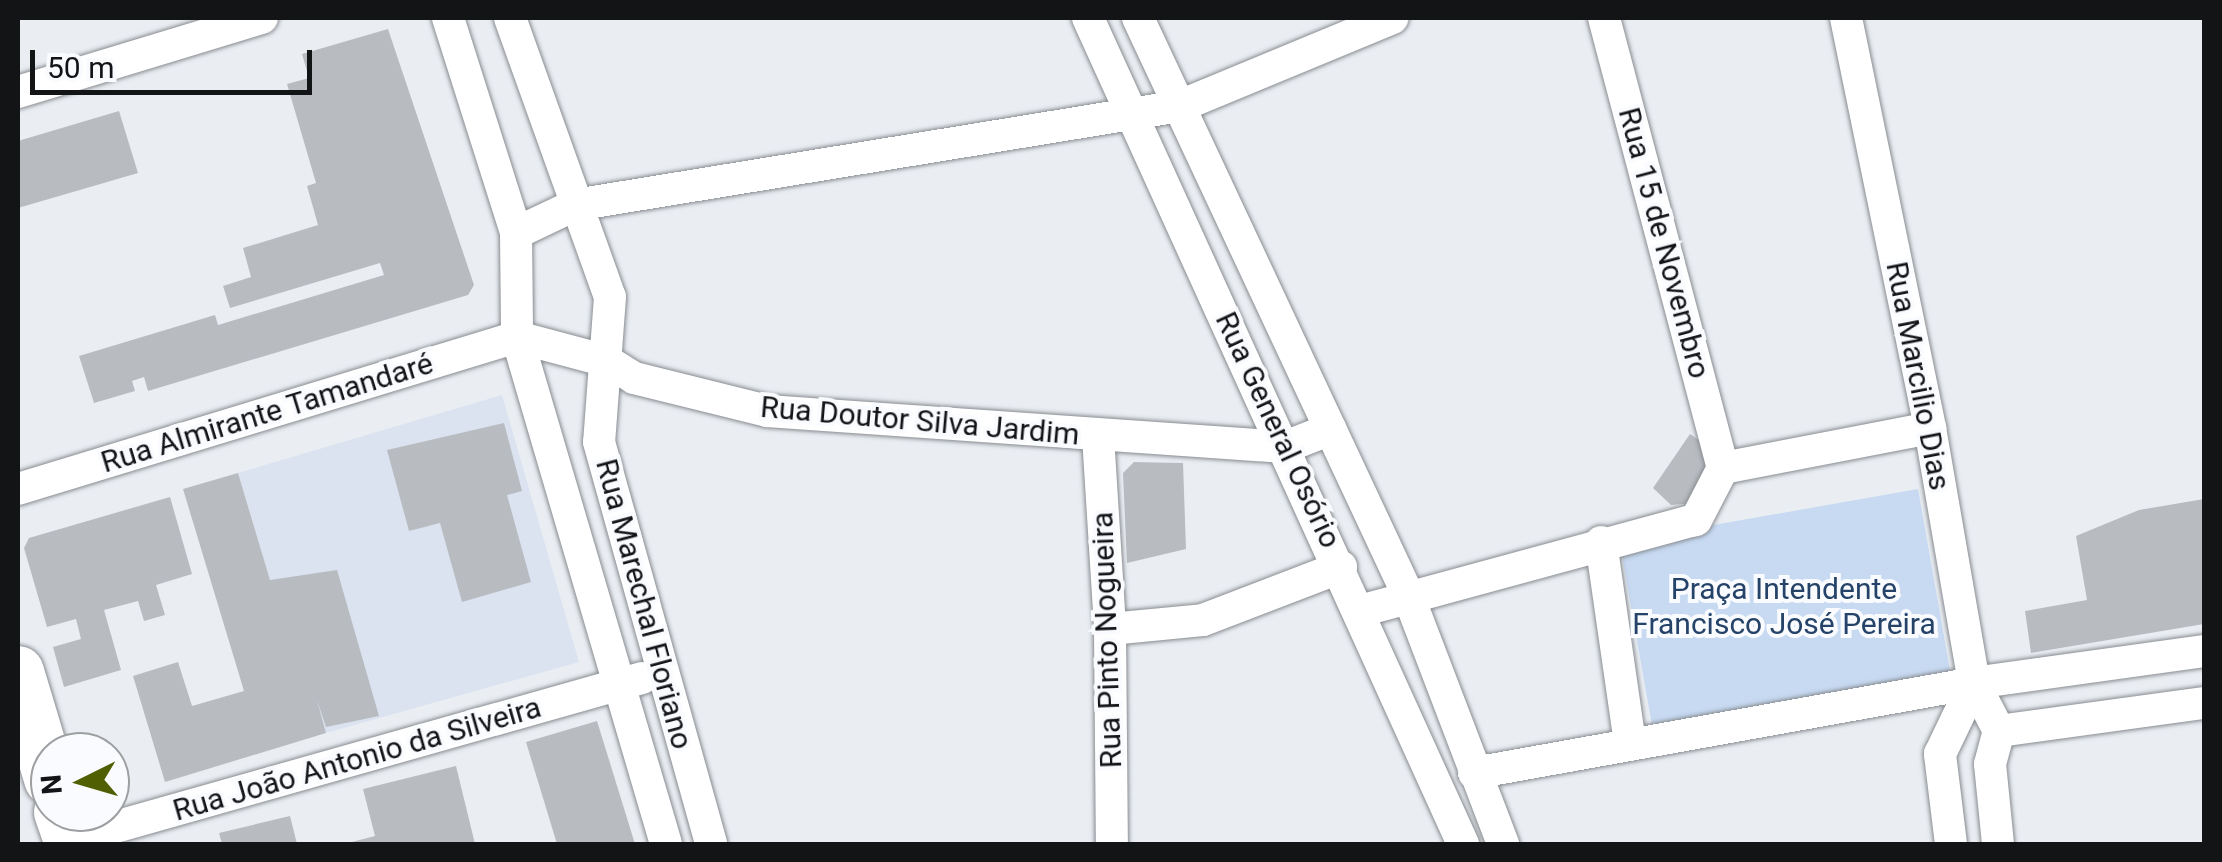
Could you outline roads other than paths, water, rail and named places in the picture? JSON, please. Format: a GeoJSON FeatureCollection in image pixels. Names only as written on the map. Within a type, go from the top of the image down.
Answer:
{"type":"FeatureCollection","features":[{"type":"Feature","properties":{"kind":"main road"},"geometry":{"type":"LineString","coordinates":[[18,672],[36,732]]}},
{"type":"Feature","properties":{"kind":"street"},"geometry":{"type":"LineString","coordinates":[[18,92],[262,18]]}},
{"type":"Feature","properties":{"kind":"street","name":"Rua Marechal Floriano"},"geometry":{"type":"LineString","coordinates":[[448,18],[516,233],[517,337],[666,844]]}},
{"type":"Feature","properties":{"kind":"street","name":"Rua Marechal Floriano"},"geometry":{"type":"LineString","coordinates":[[510,18],[574,205],[610,296],[599,442],[710,844]]}},
{"type":"Feature","properties":{"kind":"street","name":"Rua General Osório"},"geometry":{"type":"LineString","coordinates":[[1088,18],[1342,567],[1463,844]]}},
{"type":"Feature","properties":{"kind":"street","name":"Rua General Osório"},"geometry":{"type":"LineString","coordinates":[[1138,18],[1408,594],[1503,844]]}},
{"type":"Feature","properties":{"kind":"street"},"geometry":{"type":"LineString","coordinates":[[516,233],[574,205],[1180,106],[1392,18]]}},
{"type":"Feature","properties":{"kind":"street","name":"Rua 15 de Novembro"},"geometry":{"type":"LineString","coordinates":[[1604,18],[1722,468]]}},
{"type":"Feature","properties":{"kind":"street","name":"Rua Marcilio Dias"},"geometry":{"type":"LineString","coordinates":[[1846,18],[1930,428],[1974,684],[2000,731]]}},
{"type":"Feature","properties":{"kind":"street","name":"Rua Doutor Silva Jardim"},"geometry":{"type":"LineString","coordinates":[[517,337],[607,361],[634,378],[767,412],[1284,447],[1330,429]]}},
{"type":"Feature","properties":{"kind":"street","name":"Rua Almirante Tamandaré"},"geometry":{"type":"LineString","coordinates":[[18,489],[517,337]]}},
{"type":"Feature","properties":{"kind":"street"},"geometry":{"type":"LineString","coordinates":[[1360,610],[1600,542],[1696,520],[1722,468],[1930,428]]}},
{"type":"Feature","properties":{"kind":"street","name":"Rua Pinto Nogueira"},"geometry":{"type":"LineString","coordinates":[[1098,436],[1110,629],[1112,844]]}},
{"type":"Feature","properties":{"kind":"street"},"geometry":{"type":"LineString","coordinates":[[1600,542],[1630,744]]}},
{"type":"Feature","properties":{"kind":"street"},"geometry":{"type":"LineString","coordinates":[[1110,629],[1202,620],[1342,567]]}},
{"type":"Feature","properties":{"kind":"street"},"geometry":{"type":"LineString","coordinates":[[1474,773],[1974,684],[2204,650]]}},
{"type":"Feature","properties":{"kind":"street","name":"Rua João Antonio da Silveira"},"geometry":{"type":"LineString","coordinates":[[63,835],[661,671]]}},
{"type":"Feature","properties":{"kind":"street"},"geometry":{"type":"LineString","coordinates":[[1951,844],[1940,754],[1974,684]]}},
{"type":"Feature","properties":{"kind":"street"},"geometry":{"type":"LineString","coordinates":[[1998,844],[1990,764],[2000,731],[2204,704]]}},
{"type":"Feature","properties":{"kind":"park label","name":"Praça Intendente Francisco José Pereira"},"geometry":{"type":"Point","coordinates":[1784,606]}}]}
